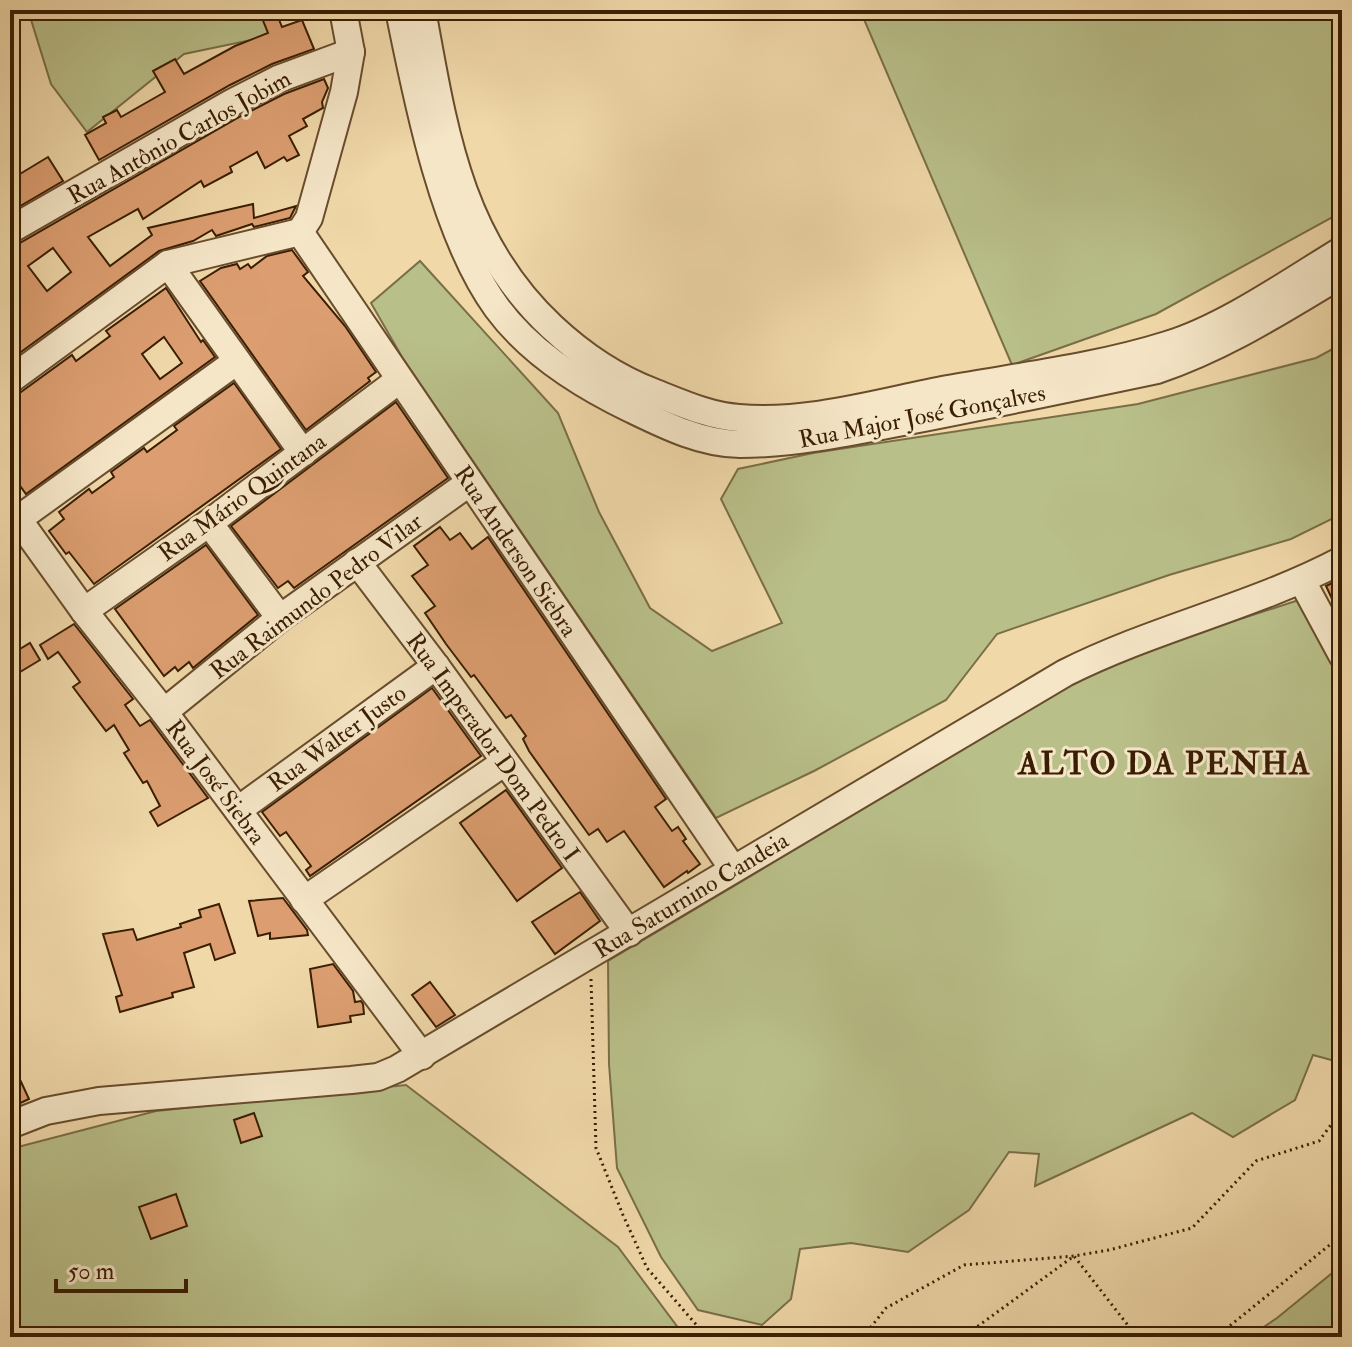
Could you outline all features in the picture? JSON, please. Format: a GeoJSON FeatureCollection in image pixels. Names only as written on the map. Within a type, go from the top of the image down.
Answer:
{"type":"FeatureCollection","features":[{"type":"Feature","properties":{"kind":"street"},"geometry":{"type":"LineString","coordinates":[[10,380],[168,264],[300,232],[309,218],[344,92],[351,52],[343,10]]}},
{"type":"Feature","properties":{"kind":"street","name":"Rua Major José Gonçalves"},"geometry":{"type":"LineString","coordinates":[[399,10],[445,196],[467,254],[497,307],[543,355],[588,388],[664,425],[717,442],[739,444],[815,439],[1157,370],[1197,357],[1237,338],[1342,274]]}},
{"type":"Feature","properties":{"kind":"street","name":"Rua Major José Gonçalves"},"geometry":{"type":"LineString","coordinates":[[422,10],[462,188],[473,218],[500,269],[535,311],[590,360],[614,375],[703,411],[740,418],[806,416],[1110,359],[1168,345],[1209,328],[1342,250]]}},
{"type":"Feature","properties":{"kind":"street","name":"Rua Antônio Carlos Jobim"},"geometry":{"type":"LineString","coordinates":[[10,230],[233,102],[278,79],[351,52]]}},
{"type":"Feature","properties":{"kind":"street","name":"Rua Anderson Siebra"},"geometry":{"type":"LineString","coordinates":[[300,232],[733,869]]}},
{"type":"Feature","properties":{"kind":"street"},"geometry":{"type":"LineString","coordinates":[[168,264],[303,453]]}},
{"type":"Feature","properties":{"kind":"street"},"geometry":{"type":"LineString","coordinates":[[14,514],[237,361]]}},
{"type":"Feature","properties":{"kind":"street","name":"Rua Mário Quintana"},"geometry":{"type":"LineString","coordinates":[[84,611],[209,523],[399,380]]}},
{"type":"Feature","properties":{"kind":"street","name":"Rua Raimundo Pedro Vilar"},"geometry":{"type":"LineString","coordinates":[[164,712],[280,618],[469,483]]}},
{"type":"Feature","properties":{"kind":"street","name":"Rua José Siebra"},"geometry":{"type":"LineString","coordinates":[[14,514],[84,611],[164,712],[422,1056]]}},
{"type":"Feature","properties":{"kind":"street"},"geometry":{"type":"LineString","coordinates":[[209,523],[280,618]]}},
{"type":"Feature","properties":{"kind":"street","name":"Rua Saturnino Candeia"},"geometry":{"type":"LineString","coordinates":[[10,1125],[46,1111],[99,1101],[378,1077],[422,1056],[733,869],[1089,661],[1302,581],[1342,560]]}},
{"type":"Feature","properties":{"kind":"street","name":"Rua Imperador Dom Pedro I"},"geometry":{"type":"LineString","coordinates":[[357,562],[629,933]]}},
{"type":"Feature","properties":{"kind":"street"},"geometry":{"type":"LineString","coordinates":[[1302,581],[1342,655]]}},
{"type":"Feature","properties":{"kind":"street","name":"Rua Walter Justo"},"geometry":{"type":"LineString","coordinates":[[238,810],[436,666]]}},
{"type":"Feature","properties":{"kind":"street"},"geometry":{"type":"LineString","coordinates":[[304,900],[505,762]]}},
{"type":"Feature","properties":{"kind":"path"},"geometry":{"type":"LineString","coordinates":[[591,955],[596,1148],[647,1268],[707,1337]]}},
{"type":"Feature","properties":{"kind":"path"},"geometry":{"type":"LineString","coordinates":[[863,1337],[886,1308],[964,1265],[1074,1256],[1192,1228],[1256,1161],[1319,1141],[1342,1110]]}},
{"type":"Feature","properties":{"kind":"path"},"geometry":{"type":"LineString","coordinates":[[1216,1337],[1342,1235]]}},
{"type":"Feature","properties":{"kind":"path"},"geometry":{"type":"LineString","coordinates":[[963,1337],[1074,1256]]}},
{"type":"Feature","properties":{"kind":"path"},"geometry":{"type":"LineString","coordinates":[[1074,1256],[1137,1337]]}},
{"type":"Feature","properties":{"kind":"green space"},"geometry":{"type":"Polygon","coordinates":[[[28,10],[267,10],[275,35],[184,54],[87,132],[51,84],[28,10]]]}},
{"type":"Feature","properties":{"kind":"green space"},"geometry":{"type":"Polygon","coordinates":[[[860,10],[1342,10],[1342,212],[1156,314],[1012,365],[860,10]]]}},
{"type":"Feature","properties":{"kind":"green space"},"geometry":{"type":"Polygon","coordinates":[[[420,261],[558,413],[599,512],[650,608],[712,651],[782,623],[721,499],[738,469],[813,453],[1138,404],[1316,358],[1342,344],[1342,514],[1291,539],[1169,575],[997,634],[946,700],[814,771],[716,818],[402,357],[371,303],[420,261]]]}},
{"type":"Feature","properties":{"kind":"green space"},"geometry":{"type":"Polygon","coordinates":[[[1302,599],[1342,678],[1342,1063],[1313,1055],[1295,1100],[1233,1137],[1192,1113],[1035,1186],[1039,1154],[1009,1152],[969,1210],[908,1252],[851,1243],[800,1249],[791,1299],[762,1325],[698,1310],[661,1257],[617,1168],[609,1064],[608,961],[1113,660],[1302,599]]]}},
{"type":"Feature","properties":{"kind":"green space"},"geometry":{"type":"Polygon","coordinates":[[[406,1085],[618,1247],[685,1337],[10,1337],[10,1149],[156,1111],[406,1085]]]}},
{"type":"Feature","properties":{"kind":"green space"},"geometry":{"type":"Polygon","coordinates":[[[1342,1265],[1342,1337],[1249,1337],[1277,1318],[1342,1265]]]}},
{"type":"Feature","properties":{"kind":"building"},"geometry":{"type":"Polygon","coordinates":[[[276,12],[282,27],[302,20],[314,49],[272,64],[230,85],[99,160],[85,135],[106,123],[103,117],[117,110],[121,117],[165,92],[153,71],[175,59],[184,74],[235,46],[268,33],[262,18],[276,12]]]}},
{"type":"Feature","properties":{"kind":"building"},"geometry":{"type":"Polygon","coordinates":[[[324,79],[328,88],[322,102],[323,108],[303,119],[307,126],[289,136],[299,155],[287,161],[284,157],[265,168],[257,152],[230,167],[232,172],[204,187],[201,181],[143,219],[138,209],[88,237],[110,266],[152,235],[148,228],[253,204],[254,218],[296,206],[290,218],[254,227],[252,224],[216,236],[212,230],[193,241],[159,251],[10,360],[10,246],[284,94],[324,79]],[[53,248],[28,266],[47,291],[71,272],[53,248]]]}},
{"type":"Feature","properties":{"kind":"building"},"geometry":{"type":"Polygon","coordinates":[[[48,157],[63,181],[10,212],[10,180],[48,157]]]}},
{"type":"Feature","properties":{"kind":"building"},"geometry":{"type":"Polygon","coordinates":[[[292,250],[308,272],[303,276],[345,326],[376,372],[368,378],[370,381],[306,430],[200,281],[221,268],[237,264],[240,269],[248,264],[251,268],[267,256],[292,250]]]}},
{"type":"Feature","properties":{"kind":"building"},"geometry":{"type":"Polygon","coordinates":[[[166,288],[201,342],[203,340],[215,357],[26,494],[10,472],[10,400],[72,355],[76,361],[110,336],[106,331],[166,288]],[[164,337],[142,354],[160,379],[182,363],[164,337]]]}},
{"type":"Feature","properties":{"kind":"building"},"geometry":{"type":"Polygon","coordinates":[[[234,383],[281,449],[94,584],[49,531],[64,519],[59,512],[89,489],[92,493],[114,477],[111,472],[144,448],[147,452],[177,430],[174,426],[234,383]]]}},
{"type":"Feature","properties":{"kind":"building"},"geometry":{"type":"Polygon","coordinates":[[[396,402],[448,478],[294,588],[288,581],[278,588],[231,526],[396,402]]]}},
{"type":"Feature","properties":{"kind":"building"},"geometry":{"type":"Polygon","coordinates":[[[440,527],[450,540],[460,533],[472,549],[488,537],[666,799],[655,807],[672,831],[678,827],[686,839],[683,841],[700,864],[688,873],[664,887],[624,831],[607,842],[598,829],[589,835],[529,751],[523,739],[526,736],[511,715],[506,718],[446,644],[425,613],[435,606],[412,576],[428,565],[414,546],[440,527]]]}},
{"type":"Feature","properties":{"kind":"building"},"geometry":{"type":"Polygon","coordinates":[[[206,545],[258,615],[193,668],[189,662],[178,671],[175,667],[164,676],[115,609],[206,545]]]}},
{"type":"Feature","properties":{"kind":"building"},"geometry":{"type":"Polygon","coordinates":[[[1342,578],[1342,620],[1326,586],[1342,578]]]}},
{"type":"Feature","properties":{"kind":"building"},"geometry":{"type":"Polygon","coordinates":[[[74,624],[133,699],[125,705],[140,726],[150,720],[208,798],[158,826],[150,812],[160,806],[147,781],[143,783],[124,753],[129,750],[114,725],[106,731],[73,687],[80,682],[58,652],[48,659],[40,645],[74,624]]]}},
{"type":"Feature","properties":{"kind":"building"},"geometry":{"type":"Polygon","coordinates":[[[30,643],[40,660],[10,678],[10,655],[30,643]]]}},
{"type":"Feature","properties":{"kind":"building"},"geometry":{"type":"Polygon","coordinates":[[[432,688],[481,756],[310,876],[306,870],[311,866],[286,832],[280,836],[262,812],[432,688]]]}},
{"type":"Feature","properties":{"kind":"building"},"geometry":{"type":"Polygon","coordinates":[[[506,790],[562,868],[517,901],[460,823],[506,790]]]}},
{"type":"Feature","properties":{"kind":"building"},"geometry":{"type":"Polygon","coordinates":[[[580,892],[600,921],[555,954],[532,922],[580,892]]]}},
{"type":"Feature","properties":{"kind":"building"},"geometry":{"type":"Polygon","coordinates":[[[283,898],[308,935],[270,939],[270,933],[258,936],[249,901],[283,898]]]}},
{"type":"Feature","properties":{"kind":"building"},"geometry":{"type":"Polygon","coordinates":[[[219,904],[235,953],[215,960],[210,944],[184,953],[194,987],[172,993],[173,997],[120,1012],[116,997],[122,995],[103,934],[133,929],[137,940],[181,927],[180,924],[201,917],[199,910],[219,904]]]}},
{"type":"Feature","properties":{"kind":"building"},"geometry":{"type":"Polygon","coordinates":[[[333,964],[353,991],[355,1002],[361,1001],[363,1004],[364,1014],[350,1016],[351,1022],[318,1027],[310,969],[333,964]]]}},
{"type":"Feature","properties":{"kind":"building"},"geometry":{"type":"Polygon","coordinates":[[[430,982],[455,1015],[436,1027],[412,995],[430,982]]]}},
{"type":"Feature","properties":{"kind":"building"},"geometry":{"type":"Polygon","coordinates":[[[10,1058],[29,1099],[10,1108],[10,1058]]]}},
{"type":"Feature","properties":{"kind":"building"},"geometry":{"type":"Polygon","coordinates":[[[254,1113],[262,1136],[241,1143],[234,1120],[254,1113]]]}},
{"type":"Feature","properties":{"kind":"building"},"geometry":{"type":"Polygon","coordinates":[[[176,1194],[187,1226],[151,1239],[139,1207],[176,1194]]]}},
{"type":"Feature","properties":{"kind":"district","name":"ALTO DA PENHA"},"geometry":{"type":"Point","coordinates":[1165,763]}}]}
